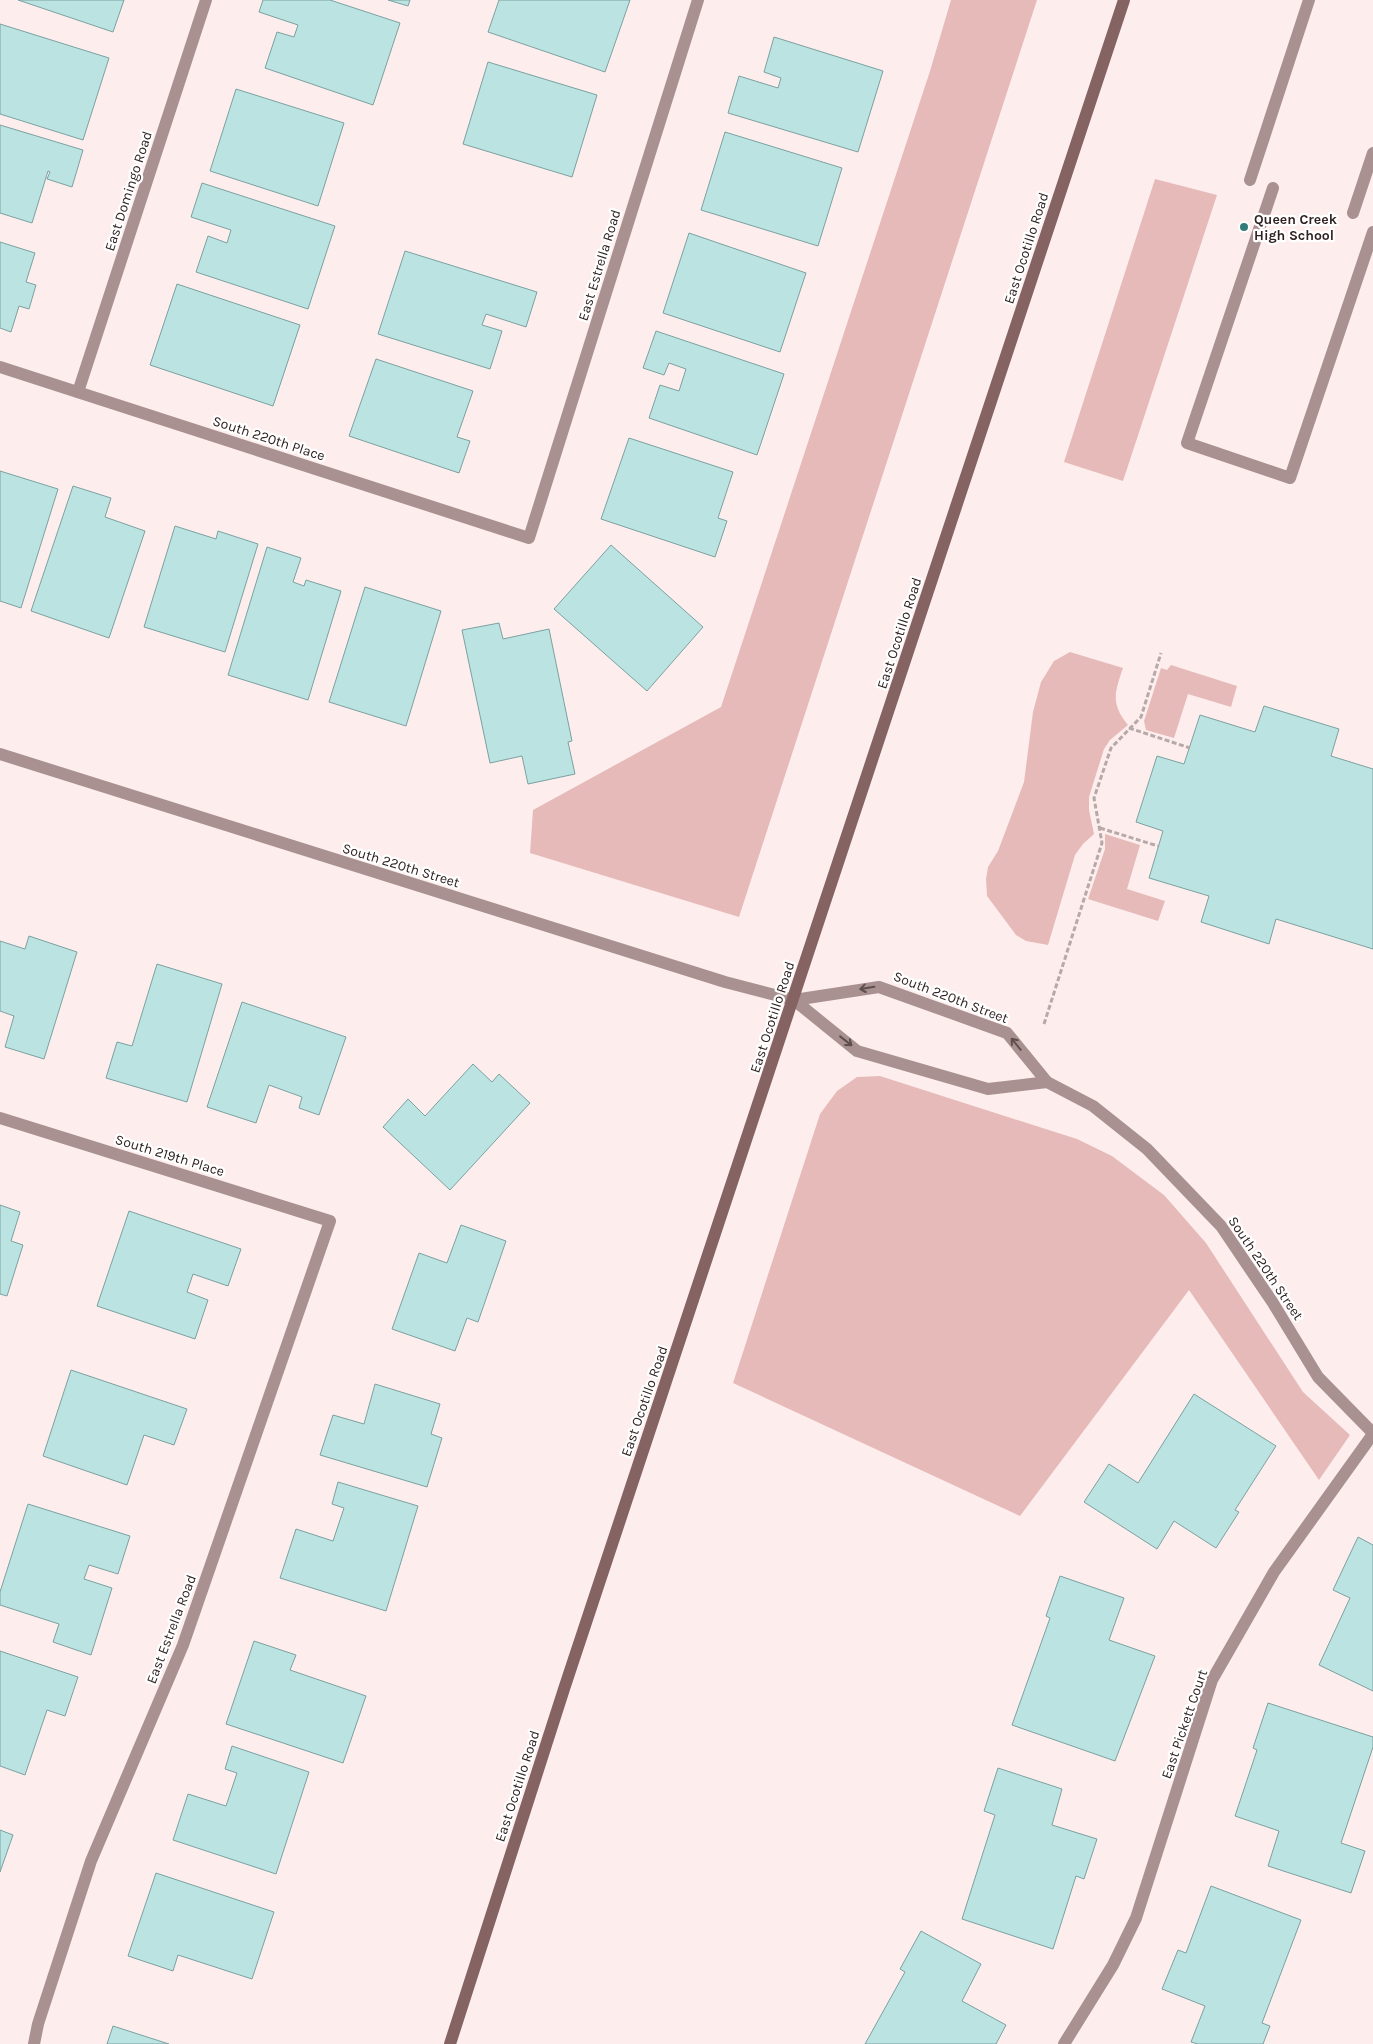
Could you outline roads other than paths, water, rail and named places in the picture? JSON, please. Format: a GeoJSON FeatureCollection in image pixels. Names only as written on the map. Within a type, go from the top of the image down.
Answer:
{"type":"FeatureCollection","features":[{"type":"Feature","properties":{"kind":"main road","name":"East Ocotillo Road"},"geometry":{"type":"LineString","coordinates":[[450,2044],[564,1688],[794,1000],[1124,0]]}},
{"type":"Feature","properties":{"kind":"street","name":"East Domingo Road"},"geometry":{"type":"LineString","coordinates":[[78,392],[206,0]]}},
{"type":"Feature","properties":{"kind":"street","name":"East Estrella Road"},"geometry":{"type":"LineString","coordinates":[[529,538],[698,0]]}},
{"type":"Feature","properties":{"kind":"street"},"geometry":{"type":"LineString","coordinates":[[1250,180],[1309,0]]}},
{"type":"Feature","properties":{"kind":"street"},"geometry":{"type":"LineString","coordinates":[[1353,213],[1373,153]]}},
{"type":"Feature","properties":{"kind":"street"},"geometry":{"type":"LineString","coordinates":[[1274,188],[1187,443],[1290,478],[1373,232]]}},
{"type":"Feature","properties":{"kind":"street","name":"South 220th Place"},"geometry":{"type":"LineString","coordinates":[[0,367],[529,538]]}},
{"type":"Feature","properties":{"kind":"street","name":"South 220th Street"},"geometry":{"type":"LineString","coordinates":[[0,754],[725,982],[794,1000],[879,986],[1007,1033],[1047,1082],[1093,1106],[1147,1150],[1221,1226],[1273,1302],[1318,1377],[1373,1433]]}},
{"type":"Feature","properties":{"kind":"street","name":"South 220th Street"},"geometry":{"type":"LineString","coordinates":[[794,1000],[857,1051],[988,1089],[1047,1082]]}},
{"type":"Feature","properties":{"kind":"street","name":"South 219th Place"},"geometry":{"type":"LineString","coordinates":[[0,1118],[330,1221]]}},
{"type":"Feature","properties":{"kind":"street","name":"East Estrella Road"},"geometry":{"type":"LineString","coordinates":[[34,2044],[38,2024],[91,1861],[183,1645],[330,1221]]}},
{"type":"Feature","properties":{"kind":"street","name":"East Pickett Court"},"geometry":{"type":"LineString","coordinates":[[1064,2044],[1113,1965],[1136,1918],[1212,1680],[1274,1572],[1373,1433]]}},
{"type":"Feature","properties":{"kind":"place","name":"Queen Creek High School"},"geometry":{"type":"Point","coordinates":[1244,227]}}]}
